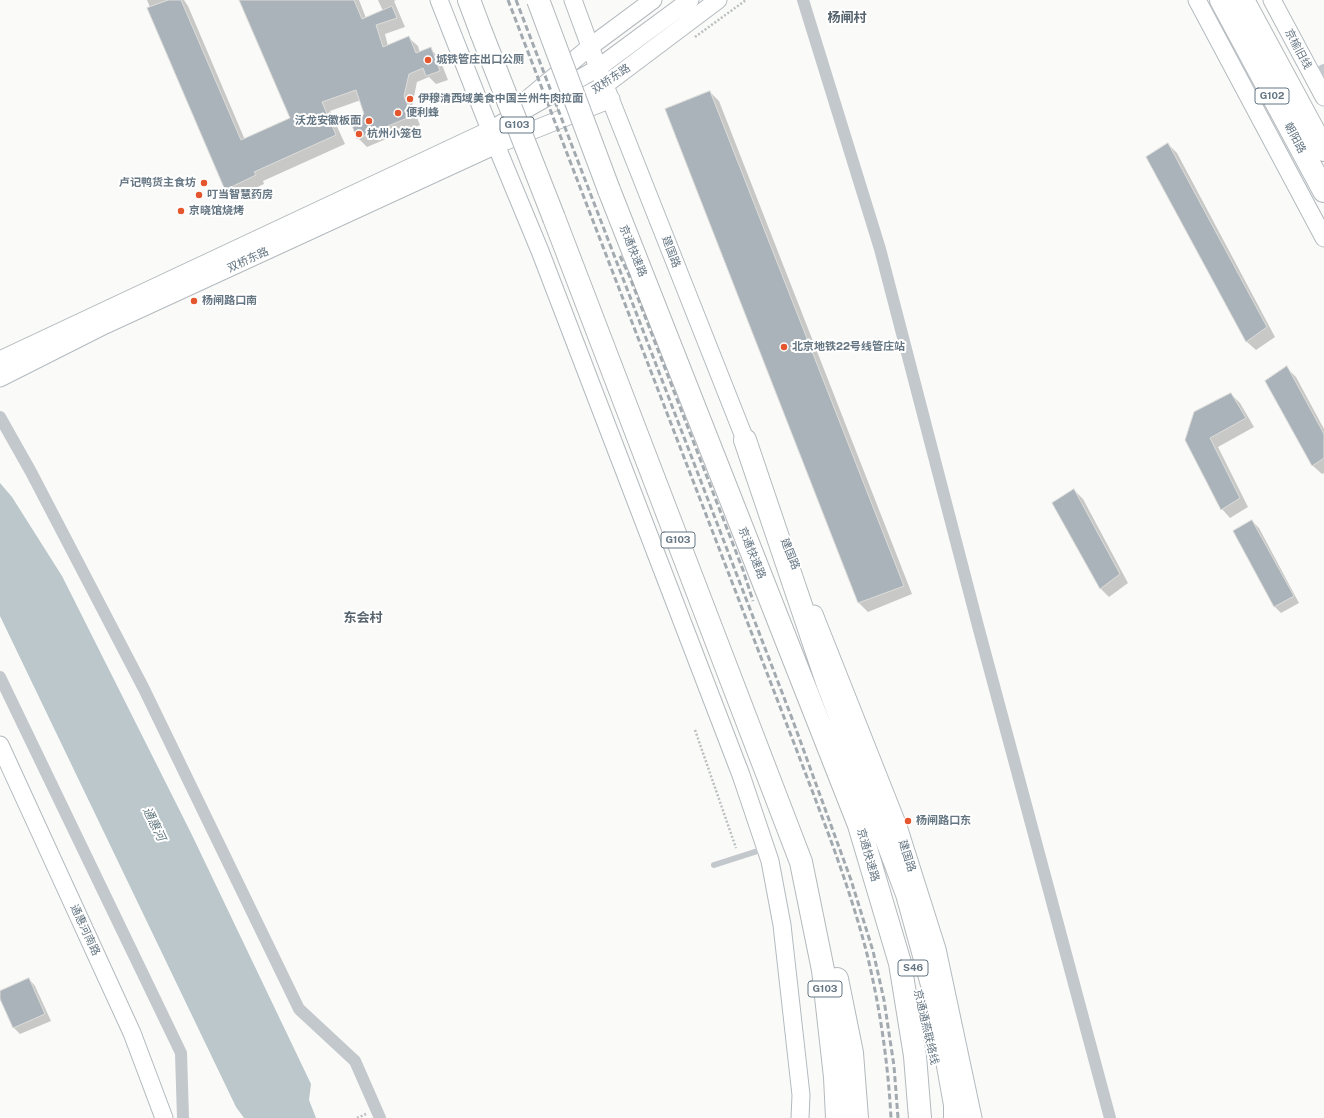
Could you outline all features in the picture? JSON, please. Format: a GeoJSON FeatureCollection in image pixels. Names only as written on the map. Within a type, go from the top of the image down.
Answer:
{"type":"FeatureCollection","features":[{"type":"Feature","properties":{"kind":"highway","name":"G103"},"geometry":{"type":"LineString","coordinates":[[468,0],[554,218],[801,862],[823,970],[835,1077],[837,1118]]}},
{"type":"Feature","properties":{"kind":"highway","name":"京通快速路"},"geometry":{"type":"LineString","coordinates":[[538,0],[609,190],[859,825],[900,963],[915,1056],[920,1118]]}},
{"type":"Feature","properties":{"kind":"highway","name":"朝阳路"},"geometry":{"type":"LineString","coordinates":[[1221,0],[1324,191]]}},
{"type":"Feature","properties":{"kind":"highway","name":"朝阳路"},"geometry":{"type":"LineString","coordinates":[[1243,0],[1324,150]]}},
{"type":"Feature","properties":{"kind":"highway"},"geometry":{"type":"LineString","coordinates":[[745,440],[827,682],[907,894],[936,999],[955,1105],[955,1118]]}},
{"type":"Feature","properties":{"kind":"highway","name":"京通通燕联络线"},"geometry":{"type":"LineString","coordinates":[[859,825],[908,950],[931,1043],[945,1118]]}},
{"type":"Feature","properties":{"kind":"highway"},"geometry":{"type":"LineString","coordinates":[[801,862],[833,960],[852,1053],[857,1118]]}},
{"type":"Feature","properties":{"kind":"street"},"geometry":{"type":"LineString","coordinates":[[439,0],[493,138],[540,251],[741,775],[766,848],[770,861],[782,925],[801,1095],[800,1118]]}},
{"type":"Feature","properties":{"kind":"street","name":"建国路"},"geometry":{"type":"LineString","coordinates":[[573,0],[598,68],[898,826],[937,949],[973,1118]]}},
{"type":"Feature","properties":{"kind":"street","name":"双桥东路"},"geometry":{"type":"LineString","coordinates":[[493,138],[590,46],[653,0]]}},
{"type":"Feature","properties":{"kind":"street","name":"双桥东路"},"geometry":{"type":"LineString","coordinates":[[0,378],[106,325],[493,138],[598,68],[690,0]]}},
{"type":"Feature","properties":{"kind":"street","name":"双桥东路"},"geometry":{"type":"LineString","coordinates":[[0,360],[493,138],[608,92],[718,0]]}},
{"type":"Feature","properties":{"kind":"street"},"geometry":{"type":"LineString","coordinates":[[803,0],[880,249],[980,634],[1110,1118]]}},
{"type":"Feature","properties":{"kind":"street"},"geometry":{"type":"LineString","coordinates":[[1197,0],[1324,238]]}},
{"type":"Feature","properties":{"kind":"street","name":"京榆旧线"},"geometry":{"type":"LineString","coordinates":[[1272,0],[1318,73],[1324,97]]}},
{"type":"Feature","properties":{"kind":"street"},"geometry":{"type":"LineString","coordinates":[[0,417],[31,472],[144,689],[300,1009],[355,1061],[380,1118]]}},
{"type":"Feature","properties":{"kind":"street"},"geometry":{"type":"LineString","coordinates":[[0,676],[181,1053],[183,1118]]}},
{"type":"Feature","properties":{"kind":"street","name":"通惠河南路"},"geometry":{"type":"LineString","coordinates":[[0,745],[132,1033],[164,1118]]}},
{"type":"Feature","properties":{"kind":"lane"},"geometry":{"type":"LineString","coordinates":[[714,865],[766,848]]}},
{"type":"Feature","properties":{"kind":"path"},"geometry":{"type":"LineString","coordinates":[[695,730],[735,845]]}},
{"type":"Feature","properties":{"kind":"water","name":"通惠河"},"geometry":{"type":"Polygon","coordinates":[[[0,483],[12,497],[62,576],[191,833],[311,1084],[309,1100],[316,1118],[244,1118],[236,1107],[0,616],[0,483]]]}},
{"type":"Feature","properties":{"kind":"building"},"geometry":{"type":"Polygon","coordinates":[[[169,0],[181,0],[241,140],[290,118],[239,0],[354,0],[362,19],[392,6],[397,18],[376,25],[383,47],[409,36],[416,53],[431,47],[440,71],[426,76],[423,68],[409,74],[404,96],[412,116],[357,139],[350,120],[364,114],[356,90],[322,102],[336,135],[254,172],[256,175],[225,190],[147,8],[169,0]]]}},
{"type":"Feature","properties":{"kind":"building","name":"北京地铁22号线管庄站"},"geometry":{"type":"Polygon","coordinates":[[[710,91],[904,586],[858,603],[665,109],[710,91]]]}},
{"type":"Feature","properties":{"kind":"building"},"geometry":{"type":"Polygon","coordinates":[[[1168,143],[1267,327],[1246,342],[1146,157],[1168,143]]]}},
{"type":"Feature","properties":{"kind":"building"},"geometry":{"type":"Polygon","coordinates":[[[1287,366],[1324,434],[1324,458],[1312,466],[1265,381],[1287,366]]]}},
{"type":"Feature","properties":{"kind":"building"},"geometry":{"type":"Polygon","coordinates":[[[1231,393],[1246,418],[1210,438],[1240,498],[1221,510],[1185,440],[1194,412],[1231,393]]]}},
{"type":"Feature","properties":{"kind":"building"},"geometry":{"type":"Polygon","coordinates":[[[1074,489],[1120,574],[1100,589],[1052,503],[1074,489]]]}},
{"type":"Feature","properties":{"kind":"building"},"geometry":{"type":"Polygon","coordinates":[[[1252,520],[1294,596],[1274,607],[1233,531],[1252,520]]]}},
{"type":"Feature","properties":{"kind":"building"},"geometry":{"type":"Polygon","coordinates":[[[29,978],[45,1014],[13,1028],[0,999],[0,991],[29,978]]]}},
{"type":"Feature","properties":{"kind":"railway"},"geometry":{"type":"LineString","coordinates":[[508,0],[844,876],[867,954],[876,995],[886,1056],[891,1118]]}},
{"type":"Feature","properties":{"kind":"railway"},"geometry":{"type":"LineString","coordinates":[[516,0],[793,721],[851,880],[873,951],[884,1000],[894,1066],[898,1118]]}},
{"type":"Feature","properties":{"kind":"railway"},"geometry":{"type":"LineString","coordinates":[[620,256],[629,275],[743,570],[753,601]]}},
{"type":"Feature","properties":{"kind":"place","name":"城铁管庄出口公厕"},"geometry":{"type":"Point","coordinates":[428,60]}},
{"type":"Feature","properties":{"kind":"place","name":"伊穆清西域美食中国兰州牛肉拉面"},"geometry":{"type":"Point","coordinates":[410,99]}},
{"type":"Feature","properties":{"kind":"place","name":"便利蜂"},"geometry":{"type":"Point","coordinates":[398,113]}},
{"type":"Feature","properties":{"kind":"place","name":"沃龙安徽板面"},"geometry":{"type":"Point","coordinates":[369,121]}},
{"type":"Feature","properties":{"kind":"place","name":"杭州小笼包"},"geometry":{"type":"Point","coordinates":[359,134]}},
{"type":"Feature","properties":{"kind":"place","name":"卢记鸭货主食坊"},"geometry":{"type":"Point","coordinates":[204,183]}},
{"type":"Feature","properties":{"kind":"place","name":"叮当智慧药房"},"geometry":{"type":"Point","coordinates":[199,195]}},
{"type":"Feature","properties":{"kind":"place","name":"京晓馆烧烤"},"geometry":{"type":"Point","coordinates":[181,211]}},
{"type":"Feature","properties":{"kind":"place","name":"杨闸路口南"},"geometry":{"type":"Point","coordinates":[194,301]}},
{"type":"Feature","properties":{"kind":"place","name":"北京地铁22号线管庄站"},"geometry":{"type":"Point","coordinates":[784,347]}},
{"type":"Feature","properties":{"kind":"place","name":"杨闸路口东"},"geometry":{"type":"Point","coordinates":[908,821]}},
{"type":"Feature","properties":{"kind":"district","name":"杨闸村"},"geometry":{"type":"Point","coordinates":[847,18]}},
{"type":"Feature","properties":{"kind":"district","name":"东会村"},"geometry":{"type":"Point","coordinates":[363,618]}}]}
